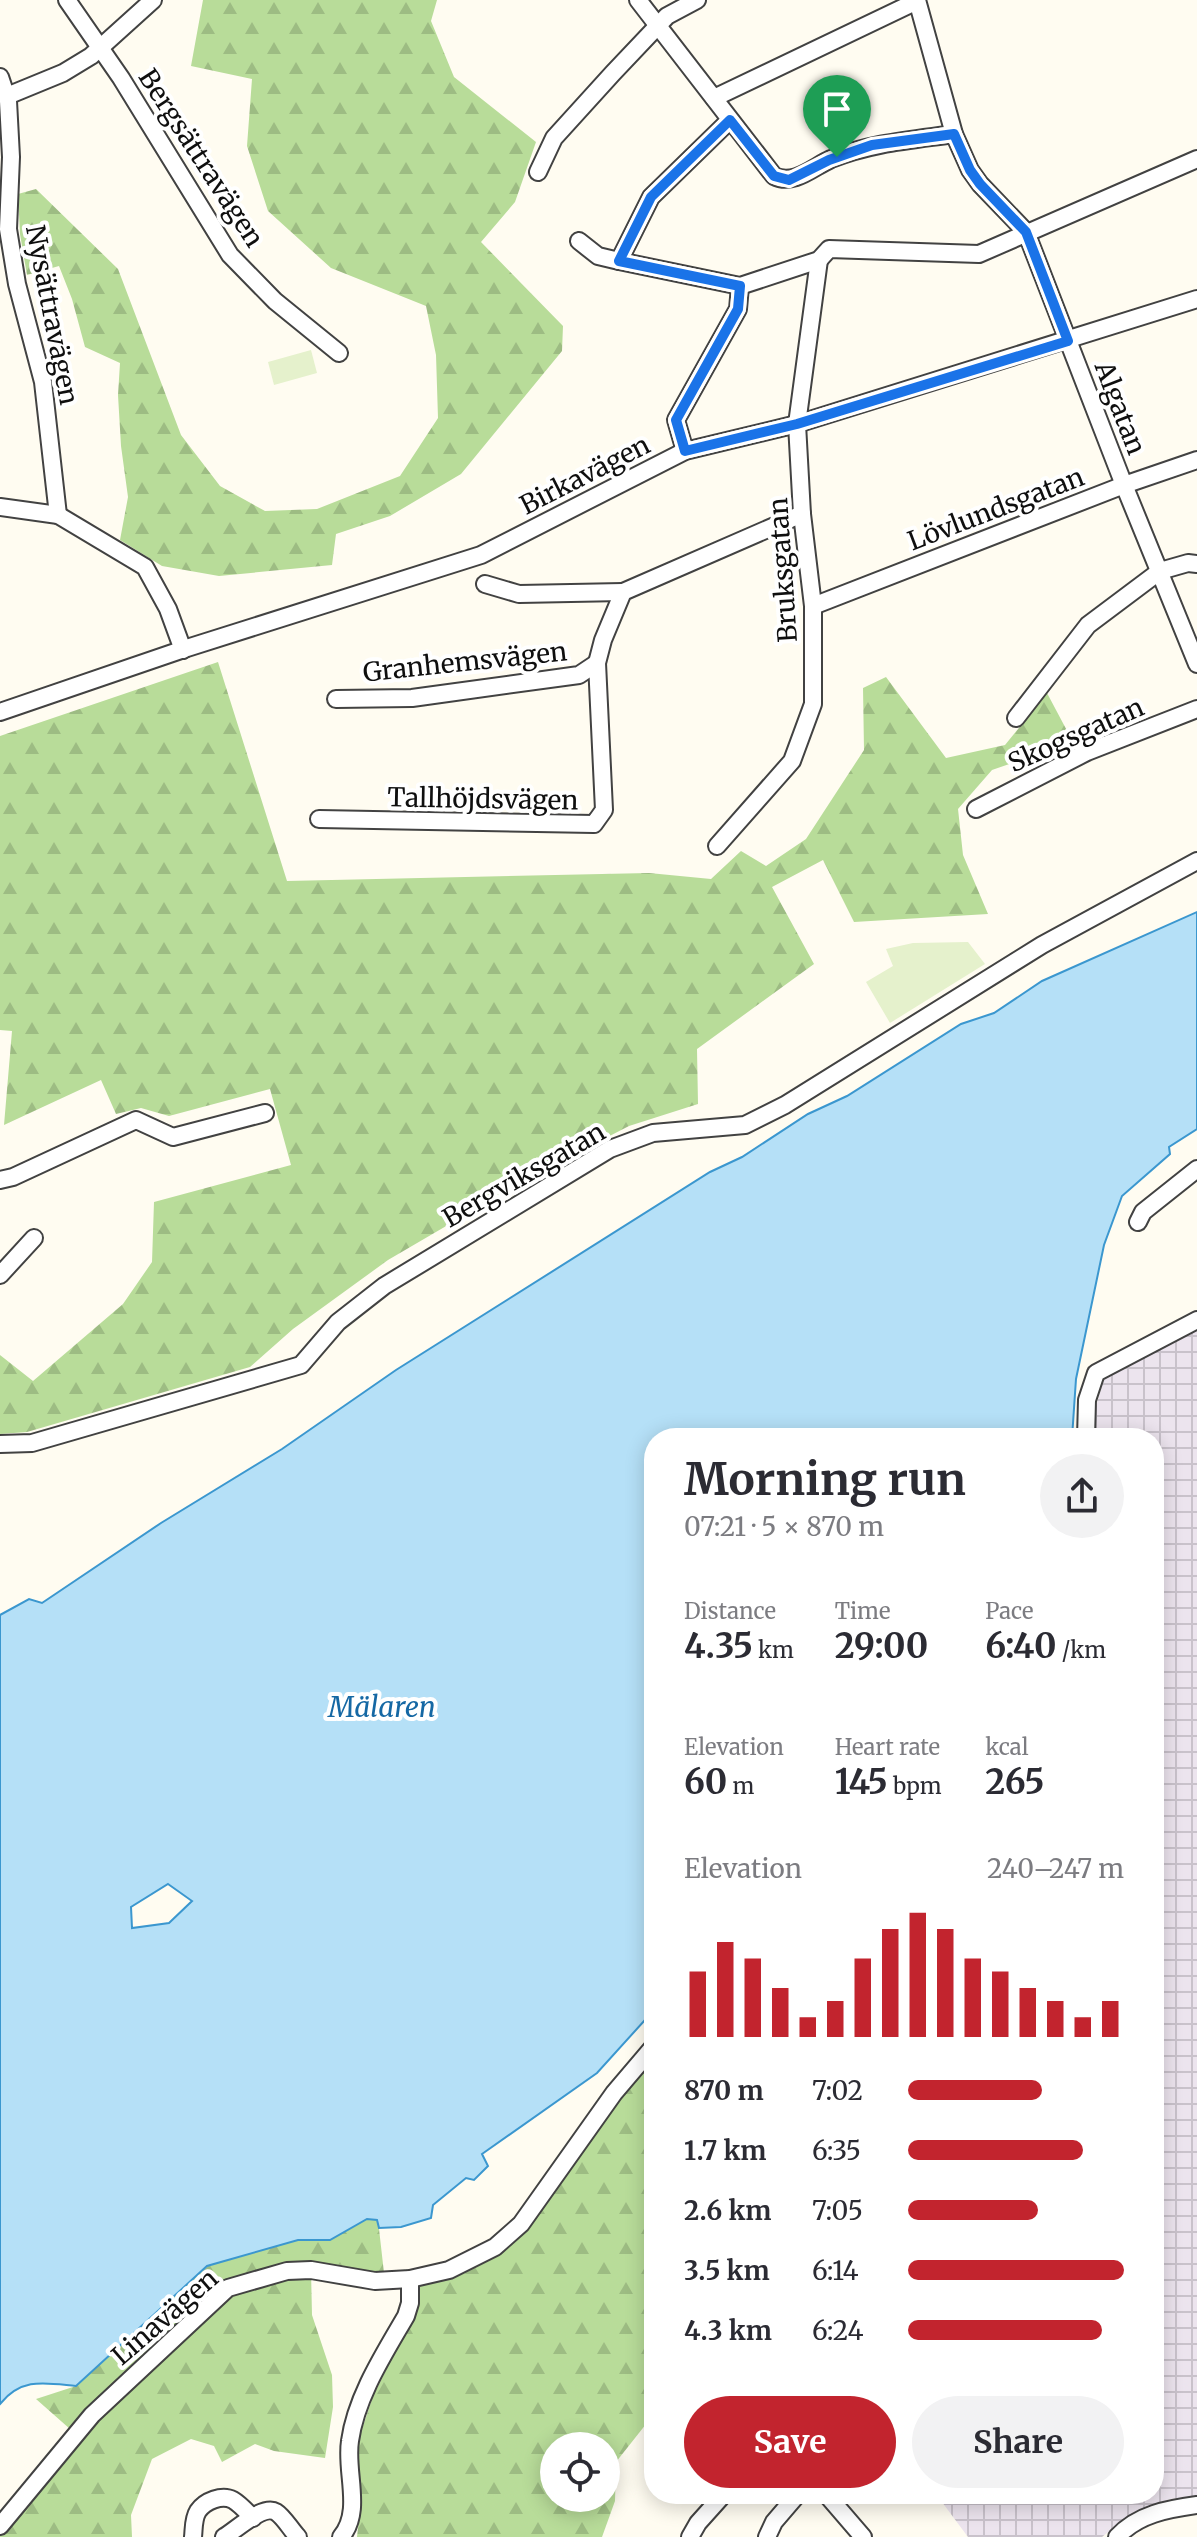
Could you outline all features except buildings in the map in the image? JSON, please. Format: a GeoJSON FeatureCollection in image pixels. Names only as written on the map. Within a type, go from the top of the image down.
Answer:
{"type":"FeatureCollection","features":[{"type":"Feature","properties":{"kind":"street","name":"Bergsättravägen"},"geometry":{"type":"LineString","coordinates":[[67,0],[131,94],[230,255],[275,301],[339,353]]}},
{"type":"Feature","properties":{"kind":"street"},"geometry":{"type":"LineString","coordinates":[[7,96],[63,73],[99,49],[153,0]]}},
{"type":"Feature","properties":{"kind":"street"},"geometry":{"type":"LineString","coordinates":[[638,0],[774,176],[781,179],[789,180],[829,160],[872,145],[954,134]]}},
{"type":"Feature","properties":{"kind":"street"},"geometry":{"type":"LineString","coordinates":[[538,172],[554,138],[659,26],[677,9],[697,0]]}},
{"type":"Feature","properties":{"kind":"street"},"geometry":{"type":"LineString","coordinates":[[714,98],[917,0]]}},
{"type":"Feature","properties":{"kind":"street","name":"Algatan"},"geometry":{"type":"LineString","coordinates":[[917,0],[954,134],[970,170],[980,184],[1026,232],[1197,664]]}},
{"type":"Feature","properties":{"kind":"street","name":"Nysättravägen"},"geometry":{"type":"LineString","coordinates":[[0,77],[7,96],[11,157],[8,229],[17,284],[43,382],[58,515]]}},
{"type":"Feature","properties":{"kind":"street"},"geometry":{"type":"LineString","coordinates":[[619,261],[651,197],[730,120]]}},
{"type":"Feature","properties":{"kind":"street"},"geometry":{"type":"LineString","coordinates":[[579,241],[598,256],[740,286],[819,260],[829,249],[979,254],[1197,159]]}},
{"type":"Feature","properties":{"kind":"street","name":"Bruksgatan"},"geometry":{"type":"LineString","coordinates":[[717,846],[792,761],[813,704],[813,606],[802,514],[797,424],[819,260]]}},
{"type":"Feature","properties":{"kind":"street"},"geometry":{"type":"LineString","coordinates":[[685,451],[676,420],[738,309],[740,286]]}},
{"type":"Feature","properties":{"kind":"street","name":"Birkavägen"},"geometry":{"type":"LineString","coordinates":[[0,712],[481,555],[685,451],[797,424],[1197,299]]}},
{"type":"Feature","properties":{"kind":"street","name":"Lövlundsgatan"},"geometry":{"type":"LineString","coordinates":[[813,606],[1124,485],[1197,460]]}},
{"type":"Feature","properties":{"kind":"street"},"geometry":{"type":"LineString","coordinates":[[0,507],[58,515],[145,567],[168,609],[183,650]]}},
{"type":"Feature","properties":{"kind":"street"},"geometry":{"type":"LineString","coordinates":[[485,584],[519,594],[623,592],[802,514]]}},
{"type":"Feature","properties":{"kind":"street"},"geometry":{"type":"LineString","coordinates":[[1016,718],[1088,625],[1160,571],[1188,563],[1197,564]]}},
{"type":"Feature","properties":{"kind":"street","name":"Tallhöjdsvägen"},"geometry":{"type":"LineString","coordinates":[[319,819],[594,824],[604,810],[597,663],[606,630],[623,592]]}},
{"type":"Feature","properties":{"kind":"street","name":"Granhemsvägen"},"geometry":{"type":"LineString","coordinates":[[336,699],[412,698],[579,675],[597,663]]}},
{"type":"Feature","properties":{"kind":"street","name":"Skogsgatan"},"geometry":{"type":"LineString","coordinates":[[976,809],[1087,752],[1197,709]]}},
{"type":"Feature","properties":{"kind":"street","name":"Bergviksgatan"},"geometry":{"type":"LineString","coordinates":[[0,1444],[32,1443],[301,1365],[338,1322],[384,1286],[610,1149],[653,1133],[745,1125],[785,1105],[1054,938],[1197,861]]}},
{"type":"Feature","properties":{"kind":"street"},"geometry":{"type":"LineString","coordinates":[[0,1180],[13,1177],[136,1120],[173,1137],[265,1113]]}},
{"type":"Feature","properties":{"kind":"street"},"geometry":{"type":"LineString","coordinates":[[1138,1222],[1143,1212],[1197,1169]]}},
{"type":"Feature","properties":{"kind":"street"},"geometry":{"type":"LineString","coordinates":[[0,1275],[34,1238]]}},
{"type":"Feature","properties":{"kind":"street"},"geometry":{"type":"LineString","coordinates":[[1086,1428],[1087,1400],[1096,1373],[1197,1320]]}},
{"type":"Feature","properties":{"kind":"street","name":"Linavägen"},"geometry":{"type":"LineString","coordinates":[[0,2526],[92,2415],[228,2288],[287,2271],[311,2270],[375,2281],[410,2279],[449,2270],[495,2247],[521,2224],[614,2093],[644,2058]]}},
{"type":"Feature","properties":{"kind":"street"},"geometry":{"type":"LineString","coordinates":[[341,2537],[352,2517],[348,2459],[356,2416],[406,2316],[410,2303],[410,2279]]}},
{"type":"Feature","properties":{"kind":"street"},"geometry":{"type":"LineString","coordinates":[[193,2537],[198,2510],[215,2500],[225,2498],[234,2501],[253,2518]]}},
{"type":"Feature","properties":{"kind":"street"},"geometry":{"type":"LineString","coordinates":[[690,2537],[715,2504]]}},
{"type":"Feature","properties":{"kind":"street"},"geometry":{"type":"LineString","coordinates":[[767,2537],[774,2522],[789,2504]]}},
{"type":"Feature","properties":{"kind":"street"},"geometry":{"type":"LineString","coordinates":[[835,2504],[863,2537]]}},
{"type":"Feature","properties":{"kind":"street"},"geometry":{"type":"LineString","coordinates":[[1117,2537],[1143,2517],[1197,2505]]}},
{"type":"Feature","properties":{"kind":"street"},"geometry":{"type":"LineString","coordinates":[[224,2537],[263,2510],[279,2514],[298,2537]]}},
{"type":"Feature","properties":{"kind":"shaded area"},"geometry":{"type":"Polygon","coordinates":[[[1197,1329],[1197,2496],[1164,2501],[1164,1428],[1094,1428],[1095,1410],[1105,1375],[1197,1329]]]}},
{"type":"Feature","properties":{"kind":"shaded area"},"geometry":{"type":"Polygon","coordinates":[[[943,2504],[1158,2504],[1128,2516],[1102,2537],[968,2537],[943,2504]]]}},
{"type":"Feature","properties":{"kind":"green space"},"geometry":{"type":"Polygon","coordinates":[[[203,0],[437,0],[431,21],[454,77],[536,142],[515,202],[481,242],[563,326],[562,351],[461,474],[390,516],[336,534],[332,565],[219,576],[162,566],[120,540],[128,497],[121,446],[120,363],[85,347],[59,266],[27,275],[20,234],[18,194],[36,189],[118,269],[181,435],[220,486],[265,511],[317,509],[400,476],[438,418],[436,355],[426,306],[331,268],[268,211],[247,146],[252,79],[191,66],[203,0]]]}},
{"type":"Feature","properties":{"kind":"green space"},"geometry":{"type":"Polygon","coordinates":[[[311,350],[317,373],[274,385],[268,362],[311,350]]]}},
{"type":"Feature","properties":{"kind":"green space"},"geometry":{"type":"Polygon","coordinates":[[[218,662],[287,881],[649,873],[711,879],[741,851],[766,866],[806,839],[864,750],[863,688],[886,677],[946,758],[1005,745],[1047,693],[1073,742],[992,770],[958,809],[963,855],[988,914],[854,922],[823,860],[772,887],[814,964],[697,1049],[698,1104],[629,1126],[532,1176],[388,1260],[293,1329],[250,1367],[27,1432],[0,1434],[0,1355],[33,1381],[123,1304],[152,1262],[154,1202],[291,1165],[270,1089],[169,1116],[141,1108],[116,1114],[101,1080],[4,1125],[12,1031],[0,1030],[0,736],[218,662]]]}},
{"type":"Feature","properties":{"kind":"green space"},"geometry":{"type":"Polygon","coordinates":[[[968,942],[985,964],[890,1023],[866,982],[893,966],[886,949],[913,943],[968,942]]]}},
{"type":"Feature","properties":{"kind":"green space"},"geometry":{"type":"Polygon","coordinates":[[[644,2068],[644,2427],[620,2457],[620,2432],[540,2432],[540,2512],[611,2512],[602,2537],[357,2537],[360,2508],[358,2441],[373,2396],[413,2316],[418,2284],[456,2276],[499,2253],[528,2228],[576,2162],[602,2119],[644,2068]]]}},
{"type":"Feature","properties":{"kind":"green space"},"geometry":{"type":"Polygon","coordinates":[[[367,2219],[378,2220],[384,2273],[312,2264],[268,2268],[214,2291],[70,2429],[36,2399],[76,2386],[208,2266],[298,2240],[330,2240],[367,2219]]]}},
{"type":"Feature","properties":{"kind":"green space"},"geometry":{"type":"Polygon","coordinates":[[[311,2270],[312,2315],[332,2375],[333,2407],[325,2458],[274,2451],[255,2444],[222,2462],[214,2446],[191,2439],[152,2459],[131,2515],[132,2537],[0,2537],[0,2526],[36,2481],[228,2288],[311,2270]]]}},
{"type":"Feature","properties":{"kind":"water","name":"Mälaren"},"geometry":{"type":"Polygon","coordinates":[[[1197,912],[1197,1129],[1169,1147],[1170,1154],[1122,1196],[1104,1245],[1076,1379],[1073,1428],[644,1428],[644,2021],[597,2073],[482,2154],[488,2166],[474,2180],[466,2178],[433,2205],[431,2218],[401,2227],[379,2228],[377,2220],[367,2219],[330,2240],[298,2240],[207,2266],[76,2386],[44,2383],[26,2386],[8,2395],[0,2404],[0,1615],[29,1599],[42,1603],[161,1523],[282,1449],[396,1370],[710,1172],[742,1157],[808,1114],[847,1096],[961,1024],[994,1013],[1042,981],[1197,912]],[[168,1884],[131,1907],[132,1928],[169,1923],[192,1901],[168,1884]]]}},
{"type":"Feature","properties":{"kind":"route"},"geometry":{"type":"LineString","coordinates":[[730,120],[774,176],[781,179],[789,180],[837,157],[872,145],[954,134],[970,170],[980,184],[1026,232],[1068,341],[797,424],[685,451],[676,420],[738,309],[740,286],[619,261],[651,197],[730,120]]}}]}
